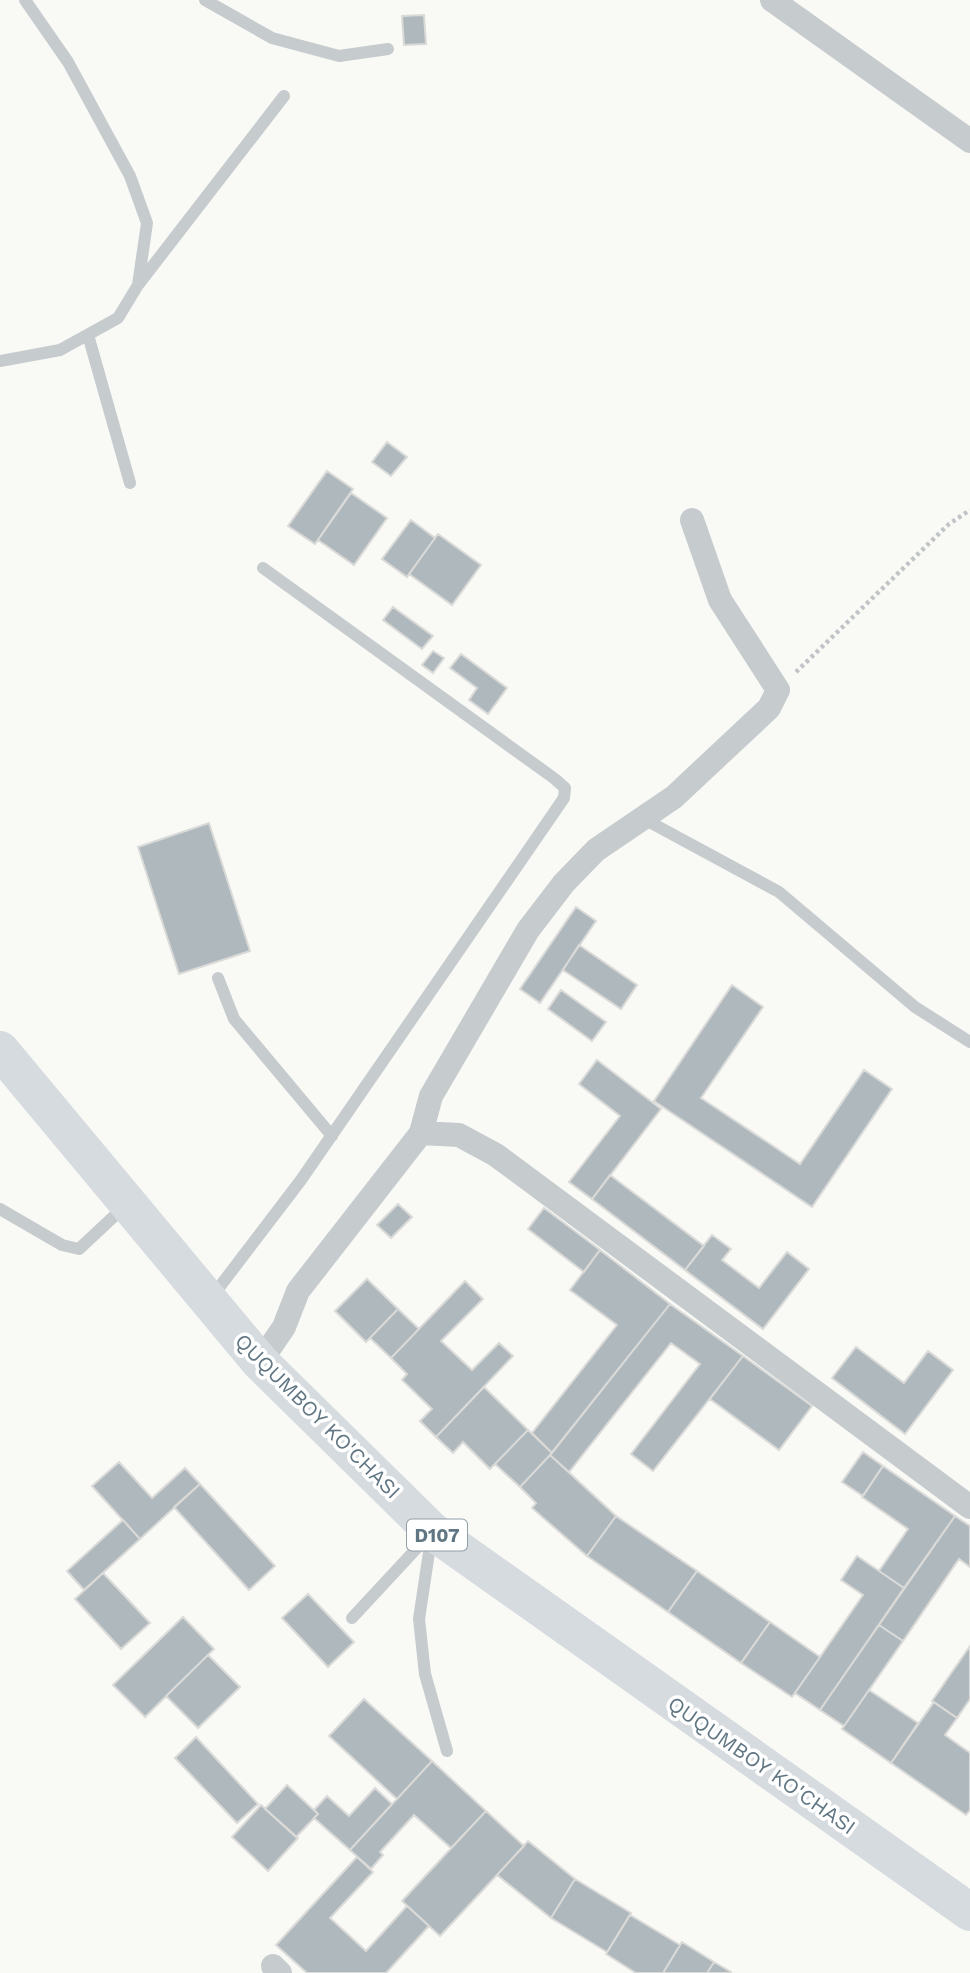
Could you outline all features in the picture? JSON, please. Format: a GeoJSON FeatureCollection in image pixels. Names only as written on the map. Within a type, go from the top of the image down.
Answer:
{"type":"FeatureCollection","features":[{"type":"Feature","properties":{"kind":"main road","name":"QUQUMBOY KO'CHASI"},"geometry":{"type":"LineString","coordinates":[[0,1049],[260,1362],[432,1531],[970,1912]]}},
{"type":"Feature","properties":{"kind":"street"},"geometry":{"type":"LineString","coordinates":[[772,0],[970,141]]}},
{"type":"Feature","properties":{"kind":"street"},"geometry":{"type":"LineString","coordinates":[[260,1362],[284,1327],[298,1291],[421,1133],[431,1096],[528,930],[564,883],[596,850],[674,797],[769,708],[778,690],[720,600],[692,520]]}},
{"type":"Feature","properties":{"kind":"street"},"geometry":{"type":"LineString","coordinates":[[421,1133],[458,1135],[496,1155],[970,1507]]}},
{"type":"Feature","properties":{"kind":"lane"},"geometry":{"type":"LineString","coordinates":[[25,0],[68,62],[130,176],[147,223],[138,285]]}},
{"type":"Feature","properties":{"kind":"lane"},"geometry":{"type":"LineString","coordinates":[[205,0],[272,38],[339,56],[388,49]]}},
{"type":"Feature","properties":{"kind":"lane"},"geometry":{"type":"LineString","coordinates":[[0,361],[60,350],[118,318],[138,285],[284,96]]}},
{"type":"Feature","properties":{"kind":"lane"},"geometry":{"type":"LineString","coordinates":[[88,335],[130,483]]}},
{"type":"Feature","properties":{"kind":"lane"},"geometry":{"type":"LineString","coordinates":[[209,1301],[332,1136],[564,798],[565,788],[263,568]]}},
{"type":"Feature","properties":{"kind":"lane"},"geometry":{"type":"LineString","coordinates":[[644,819],[779,892],[915,1007],[970,1042]]}},
{"type":"Feature","properties":{"kind":"lane"},"geometry":{"type":"LineString","coordinates":[[218,978],[234,1019],[332,1136]]}},
{"type":"Feature","properties":{"kind":"lane"},"geometry":{"type":"LineString","coordinates":[[0,1209],[62,1245],[79,1249],[128,1203]]}},
{"type":"Feature","properties":{"kind":"lane"},"geometry":{"type":"LineString","coordinates":[[352,1618],[432,1531]]}},
{"type":"Feature","properties":{"kind":"lane"},"geometry":{"type":"LineString","coordinates":[[432,1531],[419,1619],[425,1674],[447,1751]]}},
{"type":"Feature","properties":{"kind":"path"},"geometry":{"type":"LineString","coordinates":[[778,690],[949,524],[970,510]]}},
{"type":"Feature","properties":{"kind":"building"},"geometry":{"type":"Polygon","coordinates":[[[424,15],[426,44],[404,45],[402,16],[424,15]]]}},
{"type":"Feature","properties":{"kind":"building"},"geometry":{"type":"Polygon","coordinates":[[[387,442],[407,457],[391,476],[372,462],[387,442]]]}},
{"type":"Feature","properties":{"kind":"building"},"geometry":{"type":"Polygon","coordinates":[[[327,471],[353,489],[315,544],[288,526],[327,471]]]}},
{"type":"Feature","properties":{"kind":"building"},"geometry":{"type":"Polygon","coordinates":[[[351,493],[387,518],[354,565],[318,540],[351,493]]]}},
{"type":"Feature","properties":{"kind":"building"},"geometry":{"type":"Polygon","coordinates":[[[411,520],[435,538],[407,577],[382,559],[411,520]]]}},
{"type":"Feature","properties":{"kind":"building"},"geometry":{"type":"Polygon","coordinates":[[[438,534],[481,565],[452,605],[409,574],[438,534]]]}},
{"type":"Feature","properties":{"kind":"building"},"geometry":{"type":"Polygon","coordinates":[[[393,607],[433,636],[422,649],[383,620],[393,607]]]}},
{"type":"Feature","properties":{"kind":"building"},"geometry":{"type":"Polygon","coordinates":[[[433,651],[444,658],[433,673],[422,665],[433,651]]]}},
{"type":"Feature","properties":{"kind":"building"},"geometry":{"type":"Polygon","coordinates":[[[461,654],[507,688],[488,714],[469,700],[477,688],[450,668],[461,654]]]}},
{"type":"Feature","properties":{"kind":"building"},"geometry":{"type":"Polygon","coordinates":[[[209,823],[250,951],[179,974],[138,847],[209,823]]]}},
{"type":"Feature","properties":{"kind":"building"},"geometry":{"type":"Polygon","coordinates":[[[576,907],[596,921],[540,1003],[520,989],[576,907]]]}},
{"type":"Feature","properties":{"kind":"building"},"geometry":{"type":"Polygon","coordinates":[[[579,945],[637,985],[621,1009],[563,970],[579,945]]]}},
{"type":"Feature","properties":{"kind":"building"},"geometry":{"type":"Polygon","coordinates":[[[732,985],[763,1007],[701,1098],[800,1164],[864,1070],[892,1089],[812,1207],[654,1101],[732,985]]]}},
{"type":"Feature","properties":{"kind":"building"},"geometry":{"type":"Polygon","coordinates":[[[561,990],[606,1022],[592,1041],[548,1009],[561,990]]]}},
{"type":"Feature","properties":{"kind":"building"},"geometry":{"type":"Polygon","coordinates":[[[597,1060],[661,1109],[592,1199],[569,1182],[620,1116],[579,1084],[597,1060]]]}},
{"type":"Feature","properties":{"kind":"building"},"geometry":{"type":"Polygon","coordinates":[[[610,1175],[704,1246],[685,1270],[592,1199],[610,1175]]]}},
{"type":"Feature","properties":{"kind":"building"},"geometry":{"type":"Polygon","coordinates":[[[398,1204],[412,1217],[391,1238],[377,1225],[398,1204]]]}},
{"type":"Feature","properties":{"kind":"building"},"geometry":{"type":"Polygon","coordinates":[[[544,1208],[600,1250],[584,1272],[528,1229],[544,1208]]]}},
{"type":"Feature","properties":{"kind":"building"},"geometry":{"type":"Polygon","coordinates":[[[712,1235],[731,1249],[722,1260],[759,1288],[787,1252],[809,1269],[763,1329],[685,1270],[712,1235]]]}},
{"type":"Feature","properties":{"kind":"building"},"geometry":{"type":"Polygon","coordinates":[[[600,1250],[670,1304],[552,1453],[532,1433],[617,1325],[570,1290],[600,1250]]]}},
{"type":"Feature","properties":{"kind":"building"},"geometry":{"type":"Polygon","coordinates":[[[367,1279],[398,1309],[366,1342],[335,1311],[367,1279]]]}},
{"type":"Feature","properties":{"kind":"building"},"geometry":{"type":"Polygon","coordinates":[[[465,1281],[483,1299],[441,1341],[472,1370],[499,1343],[513,1356],[436,1437],[420,1421],[432,1409],[402,1380],[407,1374],[391,1358],[465,1281]]]}},
{"type":"Feature","properties":{"kind":"building"},"geometry":{"type":"Polygon","coordinates":[[[670,1304],[743,1356],[653,1471],[631,1454],[700,1364],[671,1343],[569,1472],[550,1455],[670,1304]]]}},
{"type":"Feature","properties":{"kind":"building"},"geometry":{"type":"Polygon","coordinates":[[[398,1309],[419,1329],[391,1358],[370,1338],[398,1309]]]}},
{"type":"Feature","properties":{"kind":"building"},"geometry":{"type":"Polygon","coordinates":[[[856,1347],[904,1383],[928,1351],[953,1370],[905,1434],[832,1378],[856,1347]]]}},
{"type":"Feature","properties":{"kind":"building"},"geometry":{"type":"Polygon","coordinates":[[[743,1356],[812,1406],[779,1450],[710,1399],[743,1356]]]}},
{"type":"Feature","properties":{"kind":"building"},"geometry":{"type":"Polygon","coordinates":[[[484,1387],[528,1430],[490,1469],[463,1442],[453,1453],[436,1437],[484,1387]]]}},
{"type":"Feature","properties":{"kind":"building"},"geometry":{"type":"Polygon","coordinates":[[[528,1430],[552,1453],[520,1487],[495,1464],[528,1430]]]}},
{"type":"Feature","properties":{"kind":"building"},"geometry":{"type":"Polygon","coordinates":[[[863,1452],[883,1466],[863,1496],[842,1482],[863,1452]]]}},
{"type":"Feature","properties":{"kind":"building"},"geometry":{"type":"Polygon","coordinates":[[[550,1455],[616,1516],[587,1556],[532,1508],[536,1503],[520,1487],[550,1455]]]}},
{"type":"Feature","properties":{"kind":"building"},"geometry":{"type":"Polygon","coordinates":[[[119,1462],[152,1498],[185,1468],[200,1484],[140,1539],[92,1486],[119,1462]]]}},
{"type":"Feature","properties":{"kind":"building"},"geometry":{"type":"Polygon","coordinates":[[[883,1466],[955,1516],[904,1588],[879,1571],[908,1529],[862,1497],[883,1466]]]}},
{"type":"Feature","properties":{"kind":"building"},"geometry":{"type":"Polygon","coordinates":[[[200,1484],[275,1566],[249,1590],[174,1507],[200,1484]]]}},
{"type":"Feature","properties":{"kind":"building"},"geometry":{"type":"Polygon","coordinates":[[[616,1516],[697,1571],[668,1612],[587,1556],[616,1516]]]}},
{"type":"Feature","properties":{"kind":"building"},"geometry":{"type":"Polygon","coordinates":[[[955,1516],[970,1526],[970,1567],[959,1559],[903,1641],[879,1625],[955,1516]]]}},
{"type":"Feature","properties":{"kind":"building"},"geometry":{"type":"Polygon","coordinates":[[[123,1520],[140,1539],[84,1590],[67,1571],[123,1520]]]}},
{"type":"Feature","properties":{"kind":"building"},"geometry":{"type":"Polygon","coordinates":[[[857,1556],[904,1588],[820,1710],[795,1693],[863,1595],[841,1580],[857,1556]]]}},
{"type":"Feature","properties":{"kind":"building"},"geometry":{"type":"Polygon","coordinates":[[[697,1571],[770,1622],[741,1663],[668,1612],[697,1571]]]}},
{"type":"Feature","properties":{"kind":"building"},"geometry":{"type":"Polygon","coordinates":[[[103,1573],[150,1623],[121,1649],[75,1599],[103,1573]]]}},
{"type":"Feature","properties":{"kind":"building"},"geometry":{"type":"Polygon","coordinates":[[[308,1594],[354,1642],[328,1667],[282,1618],[308,1594]]]}},
{"type":"Feature","properties":{"kind":"building"},"geometry":{"type":"Polygon","coordinates":[[[183,1617],[214,1649],[145,1717],[113,1685],[183,1617]]]}},
{"type":"Feature","properties":{"kind":"building"},"geometry":{"type":"Polygon","coordinates":[[[770,1622],[820,1657],[792,1697],[741,1663],[770,1622]]]}},
{"type":"Feature","properties":{"kind":"building"},"geometry":{"type":"Polygon","coordinates":[[[879,1625],[903,1641],[844,1726],[820,1710],[879,1625]]]}},
{"type":"Feature","properties":{"kind":"building"},"geometry":{"type":"Polygon","coordinates":[[[970,1646],[970,1699],[957,1718],[932,1701],[970,1646]]]}},
{"type":"Feature","properties":{"kind":"building"},"geometry":{"type":"Polygon","coordinates":[[[208,1655],[240,1687],[198,1728],[166,1696],[208,1655]]]}},
{"type":"Feature","properties":{"kind":"building"},"geometry":{"type":"Polygon","coordinates":[[[869,1690],[918,1723],[891,1763],[842,1729],[869,1690]]]}},
{"type":"Feature","properties":{"kind":"building"},"geometry":{"type":"Polygon","coordinates":[[[364,1699],[432,1761],[397,1799],[329,1736],[364,1699]]]}},
{"type":"Feature","properties":{"kind":"building"},"geometry":{"type":"Polygon","coordinates":[[[934,1702],[957,1718],[945,1735],[970,1753],[970,1810],[966,1815],[891,1763],[934,1702]]]}},
{"type":"Feature","properties":{"kind":"building"},"geometry":{"type":"Polygon","coordinates":[[[196,1737],[258,1804],[237,1823],[175,1758],[196,1737]]]}},
{"type":"Feature","properties":{"kind":"building"},"geometry":{"type":"Polygon","coordinates":[[[432,1761],[486,1811],[451,1848],[414,1815],[380,1852],[383,1855],[371,1869],[350,1850],[432,1761]]]}},
{"type":"Feature","properties":{"kind":"building"},"geometry":{"type":"Polygon","coordinates":[[[287,1785],[318,1814],[296,1837],[265,1809],[287,1785]]]}},
{"type":"Feature","properties":{"kind":"building"},"geometry":{"type":"Polygon","coordinates":[[[375,1788],[392,1804],[350,1850],[314,1818],[318,1814],[314,1810],[327,1796],[349,1816],[375,1788]]]}},
{"type":"Feature","properties":{"kind":"building"},"geometry":{"type":"Polygon","coordinates":[[[261,1805],[298,1838],[268,1871],[232,1837],[261,1805]]]}},
{"type":"Feature","properties":{"kind":"building"},"geometry":{"type":"Polygon","coordinates":[[[486,1811],[524,1846],[440,1936],[402,1901],[486,1811]]]}},
{"type":"Feature","properties":{"kind":"building"},"geometry":{"type":"Polygon","coordinates":[[[528,1841],[575,1879],[551,1918],[497,1875],[528,1841]]]}},
{"type":"Feature","properties":{"kind":"building"},"geometry":{"type":"Polygon","coordinates":[[[357,1857],[373,1872],[330,1918],[366,1951],[407,1906],[429,1926],[386,1973],[307,1973],[276,1945],[357,1857]]]}},
{"type":"Feature","properties":{"kind":"building"},"geometry":{"type":"Polygon","coordinates":[[[575,1879],[631,1913],[607,1952],[551,1918],[575,1879]]]}},
{"type":"Feature","properties":{"kind":"building"},"geometry":{"type":"Polygon","coordinates":[[[630,1915],[680,1945],[663,1973],[636,1973],[606,1954],[630,1915]]]}},
{"type":"Feature","properties":{"kind":"building"},"geometry":{"type":"Polygon","coordinates":[[[682,1942],[714,1962],[707,1973],[663,1973],[682,1942]]]}},
{"type":"Feature","properties":{"kind":"building"},"geometry":{"type":"Polygon","coordinates":[[[714,1962],[731,1972],[707,1973],[714,1962]]]}}]}
